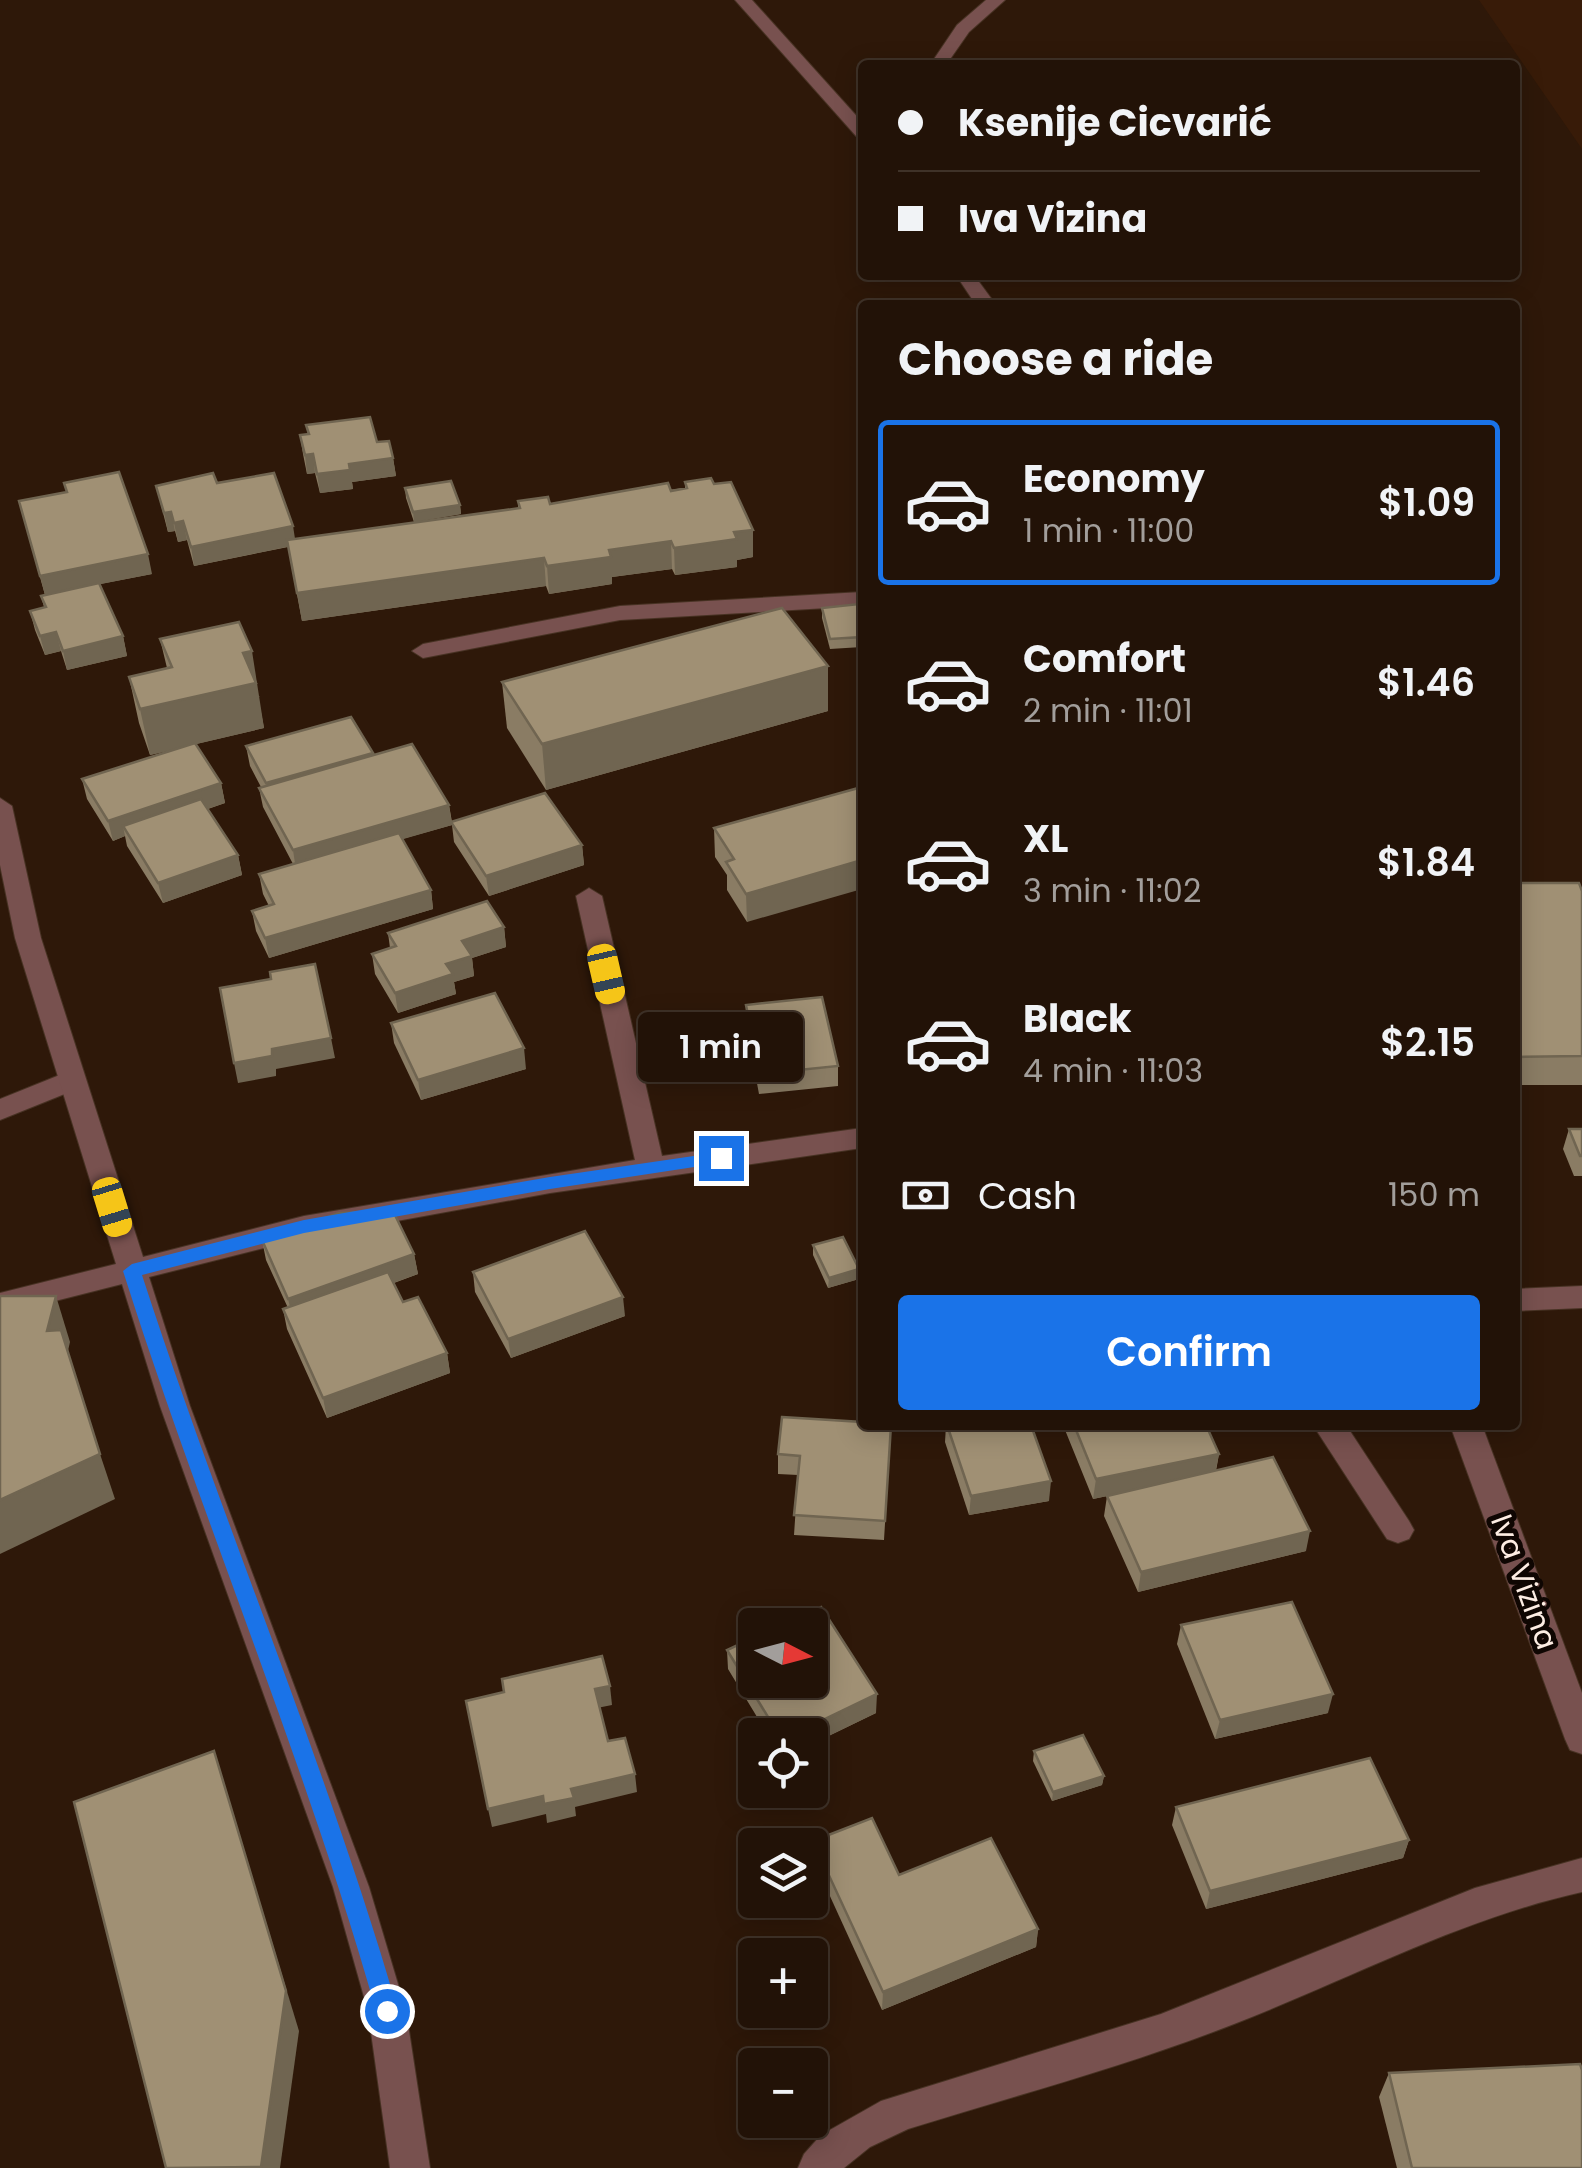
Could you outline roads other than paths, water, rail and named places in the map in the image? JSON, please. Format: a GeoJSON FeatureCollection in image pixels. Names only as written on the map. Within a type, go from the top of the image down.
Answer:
{"type":"FeatureCollection","features":[{"type":"Feature","properties":{"kind":"street"},"geometry":{"type":"LineString","coordinates":[[743,0],[858,128]]}},
{"type":"Feature","properties":{"kind":"street"},"geometry":{"type":"LineString","coordinates":[[941,60],[953,38],[997,0]]}},
{"type":"Feature","properties":{"kind":"street"},"geometry":{"type":"LineString","coordinates":[[423,650],[620,613],[858,599]]}},
{"type":"Feature","properties":{"kind":"street"},"geometry":{"type":"LineString","coordinates":[[0,806],[28,938],[175,1406],[351,1887],[387,2011],[410,2168]]}},
{"type":"Feature","properties":{"kind":"street"},"geometry":{"type":"LineString","coordinates":[[589,896],[650,1168]]}},
{"type":"Feature","properties":{"kind":"street"},"geometry":{"type":"LineString","coordinates":[[0,1110],[72,1080]]}},
{"type":"Feature","properties":{"kind":"street"},"geometry":{"type":"LineString","coordinates":[[0,1304],[304,1227],[650,1168],[858,1139]]}},
{"type":"Feature","properties":{"kind":"street"},"geometry":{"type":"LineString","coordinates":[[1520,1300],[1582,1296]]}},
{"type":"Feature","properties":{"kind":"street"},"geometry":{"type":"LineString","coordinates":[[1332,1430],[1398,1530]]}},
{"type":"Feature","properties":{"kind":"street","name":"Iva Vizina"},"geometry":{"type":"LineString","coordinates":[[1468,1430],[1582,1738]]}},
{"type":"Feature","properties":{"kind":"street"},"geometry":{"type":"LineString","coordinates":[[818,2168],[830,2151],[860,2128],[1051,2070],[1300,1980],[1458,1912],[1514,1892],[1582,1875]]}}]}
